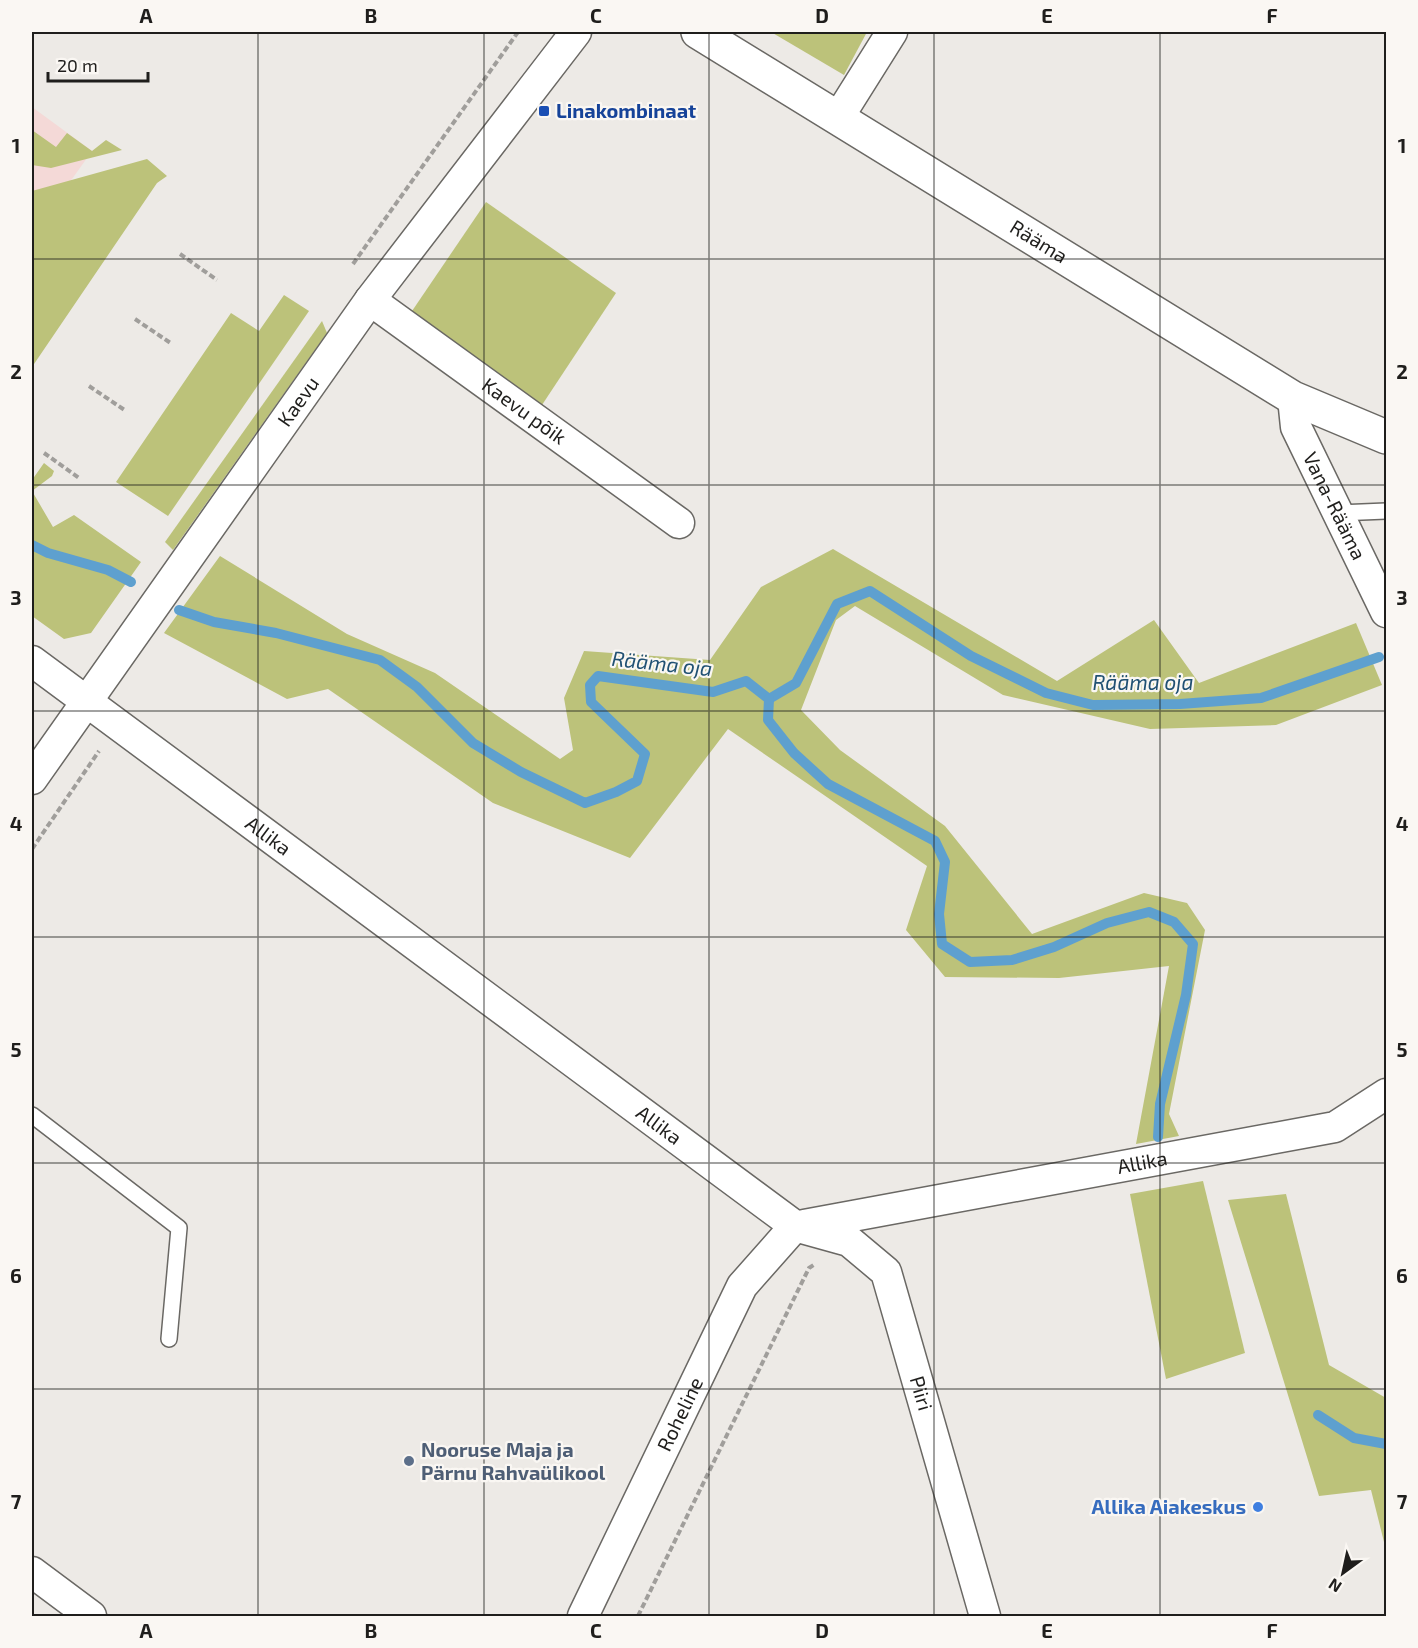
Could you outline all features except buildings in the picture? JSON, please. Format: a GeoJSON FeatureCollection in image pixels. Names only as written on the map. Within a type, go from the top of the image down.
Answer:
{"type":"FeatureCollection","features":[{"type":"Feature","properties":{"kind":"main road","name":"Rääma"},"geometry":{"type":"LineString","coordinates":[[698,32],[1293,398],[1386,437]]}},
{"type":"Feature","properties":{"kind":"street","name":"Kaevu"},"geometry":{"type":"LineString","coordinates":[[32,779],[370,300],[576,32]]}},
{"type":"Feature","properties":{"kind":"street"},"geometry":{"type":"LineString","coordinates":[[838,118],[891,32]]}},
{"type":"Feature","properties":{"kind":"street","name":"Kaevu põik"},"geometry":{"type":"LineString","coordinates":[[370,300],[680,523]]}},
{"type":"Feature","properties":{"kind":"street","name":"Vana-Rääma"},"geometry":{"type":"LineString","coordinates":[[1293,398],[1296,427],[1386,612]]}},
{"type":"Feature","properties":{"kind":"street","name":"Allika"},"geometry":{"type":"LineString","coordinates":[[32,661],[795,1226],[1335,1127],[1386,1094]]}},
{"type":"Feature","properties":{"kind":"street","name":"Piiri"},"geometry":{"type":"LineString","coordinates":[[795,1226],[849,1241],[886,1272],[985,1617]]}},
{"type":"Feature","properties":{"kind":"street","name":"Roheline"},"geometry":{"type":"LineString","coordinates":[[583,1617],[742,1286],[795,1226]]}},
{"type":"Feature","properties":{"kind":"street"},"geometry":{"type":"LineString","coordinates":[[32,1572],[91,1617]]}},
{"type":"Feature","properties":{"kind":"lane"},"geometry":{"type":"LineString","coordinates":[[1338,513],[1386,511]]}},
{"type":"Feature","properties":{"kind":"lane"},"geometry":{"type":"LineString","coordinates":[[32,1115],[179,1228],[169,1339]]}},
{"type":"Feature","properties":{"kind":"path"},"geometry":{"type":"LineString","coordinates":[[180,254],[217,280]]}},
{"type":"Feature","properties":{"kind":"path"},"geometry":{"type":"LineString","coordinates":[[135,320],[172,344]]}},
{"type":"Feature","properties":{"kind":"path"},"geometry":{"type":"LineString","coordinates":[[89,386],[126,411]]}},
{"type":"Feature","properties":{"kind":"path"},"geometry":{"type":"LineString","coordinates":[[44,453],[79,478]]}},
{"type":"Feature","properties":{"kind":"path"},"geometry":{"type":"LineString","coordinates":[[32,849],[117,726]]}},
{"type":"Feature","properties":{"kind":"path"},"geometry":{"type":"LineString","coordinates":[[638,1617],[809,1268],[849,1241]]}},
{"type":"Feature","properties":{"kind":"shaded area"},"geometry":{"type":"Polygon","coordinates":[[[32,107],[92,151],[32,235],[32,107]]]}},
{"type":"Feature","properties":{"kind":"green space"},"geometry":{"type":"Polygon","coordinates":[[[771,32],[867,32],[844,75],[771,32]]]}},
{"type":"Feature","properties":{"kind":"green space"},"geometry":{"type":"Polygon","coordinates":[[[32,130],[56,147],[67,133],[92,151],[106,140],[122,150],[51,168],[32,165],[32,130]]]}},
{"type":"Feature","properties":{"kind":"green space"},"geometry":{"type":"Polygon","coordinates":[[[147,159],[167,176],[157,183],[32,367],[32,191],[147,159]]]}},
{"type":"Feature","properties":{"kind":"green space"},"geometry":{"type":"Polygon","coordinates":[[[486,202],[616,293],[540,408],[410,314],[486,202]]]}},
{"type":"Feature","properties":{"kind":"green space"},"geometry":{"type":"Polygon","coordinates":[[[284,295],[309,311],[168,516],[116,482],[231,313],[259,331],[284,295]]]}},
{"type":"Feature","properties":{"kind":"green space"},"geometry":{"type":"Polygon","coordinates":[[[322,321],[327,333],[173,550],[165,542],[322,321]]]}},
{"type":"Feature","properties":{"kind":"green space"},"geometry":{"type":"Polygon","coordinates":[[[44,463],[54,471],[52,476],[32,491],[32,480],[44,463]]]}},
{"type":"Feature","properties":{"kind":"green space"},"geometry":{"type":"Polygon","coordinates":[[[32,491],[53,527],[74,515],[141,562],[91,633],[64,639],[32,616],[32,491]]]}},
{"type":"Feature","properties":{"kind":"green space"},"geometry":{"type":"Polygon","coordinates":[[[833,549],[1057,681],[1154,620],[1199,683],[1356,623],[1382,685],[1276,725],[1150,729],[1003,695],[855,606],[836,620],[801,710],[840,750],[945,826],[1032,934],[1144,893],[1187,903],[1205,930],[1169,1114],[1179,1136],[1136,1144],[1169,966],[1059,978],[945,977],[906,930],[927,866],[728,729],[630,858],[493,803],[328,689],[287,699],[164,633],[220,556],[347,634],[435,673],[560,759],[573,750],[564,698],[584,651],[710,660],[761,587],[833,549]]]}},
{"type":"Feature","properties":{"kind":"green space"},"geometry":{"type":"Polygon","coordinates":[[[1203,1181],[1245,1353],[1166,1379],[1130,1194],[1203,1181]]]}},
{"type":"Feature","properties":{"kind":"green space"},"geometry":{"type":"Polygon","coordinates":[[[1286,1194],[1329,1365],[1386,1398],[1385,1546],[1371,1490],[1319,1496],[1228,1200],[1286,1194]]]}},
{"type":"Feature","properties":{"kind":"waterway","name":"Rääma oja"},"geometry":{"type":"LineString","coordinates":[[32,545],[48,553],[108,570],[131,582]]}},
{"type":"Feature","properties":{"kind":"waterway","name":"Rääma oja"},"geometry":{"type":"LineString","coordinates":[[179,610],[214,622],[276,633],[380,660],[417,687],[473,743],[521,772],[585,803],[616,792],[637,781],[645,754],[591,702],[590,685],[598,676],[713,692],[746,681],[769,699],[796,683],[837,604],[870,591],[971,656],[1046,693],[1093,705],[1180,704],[1261,698],[1379,657]]}},
{"type":"Feature","properties":{"kind":"waterway"},"geometry":{"type":"LineString","coordinates":[[769,699],[768,720],[794,753],[828,784],[935,841],[945,862],[939,914],[942,944],[970,962],[1012,960],[1054,947],[1107,923],[1149,912],[1174,922],[1193,944],[1186,995],[1160,1104],[1158,1137]]}},
{"type":"Feature","properties":{"kind":"waterway"},"geometry":{"type":"LineString","coordinates":[[1318,1415],[1354,1438],[1386,1444]]}},
{"type":"Feature","properties":{"kind":"place","name":"Linakombinaat"},"geometry":{"type":"Point","coordinates":[544,111]}},
{"type":"Feature","properties":{"kind":"place","name":"Nooruse Maja ja Pärnu Rahvaülikool"},"geometry":{"type":"Point","coordinates":[409,1461]}},
{"type":"Feature","properties":{"kind":"place","name":"Allika Aiakeskus"},"geometry":{"type":"Point","coordinates":[1258,1507]}}]}
